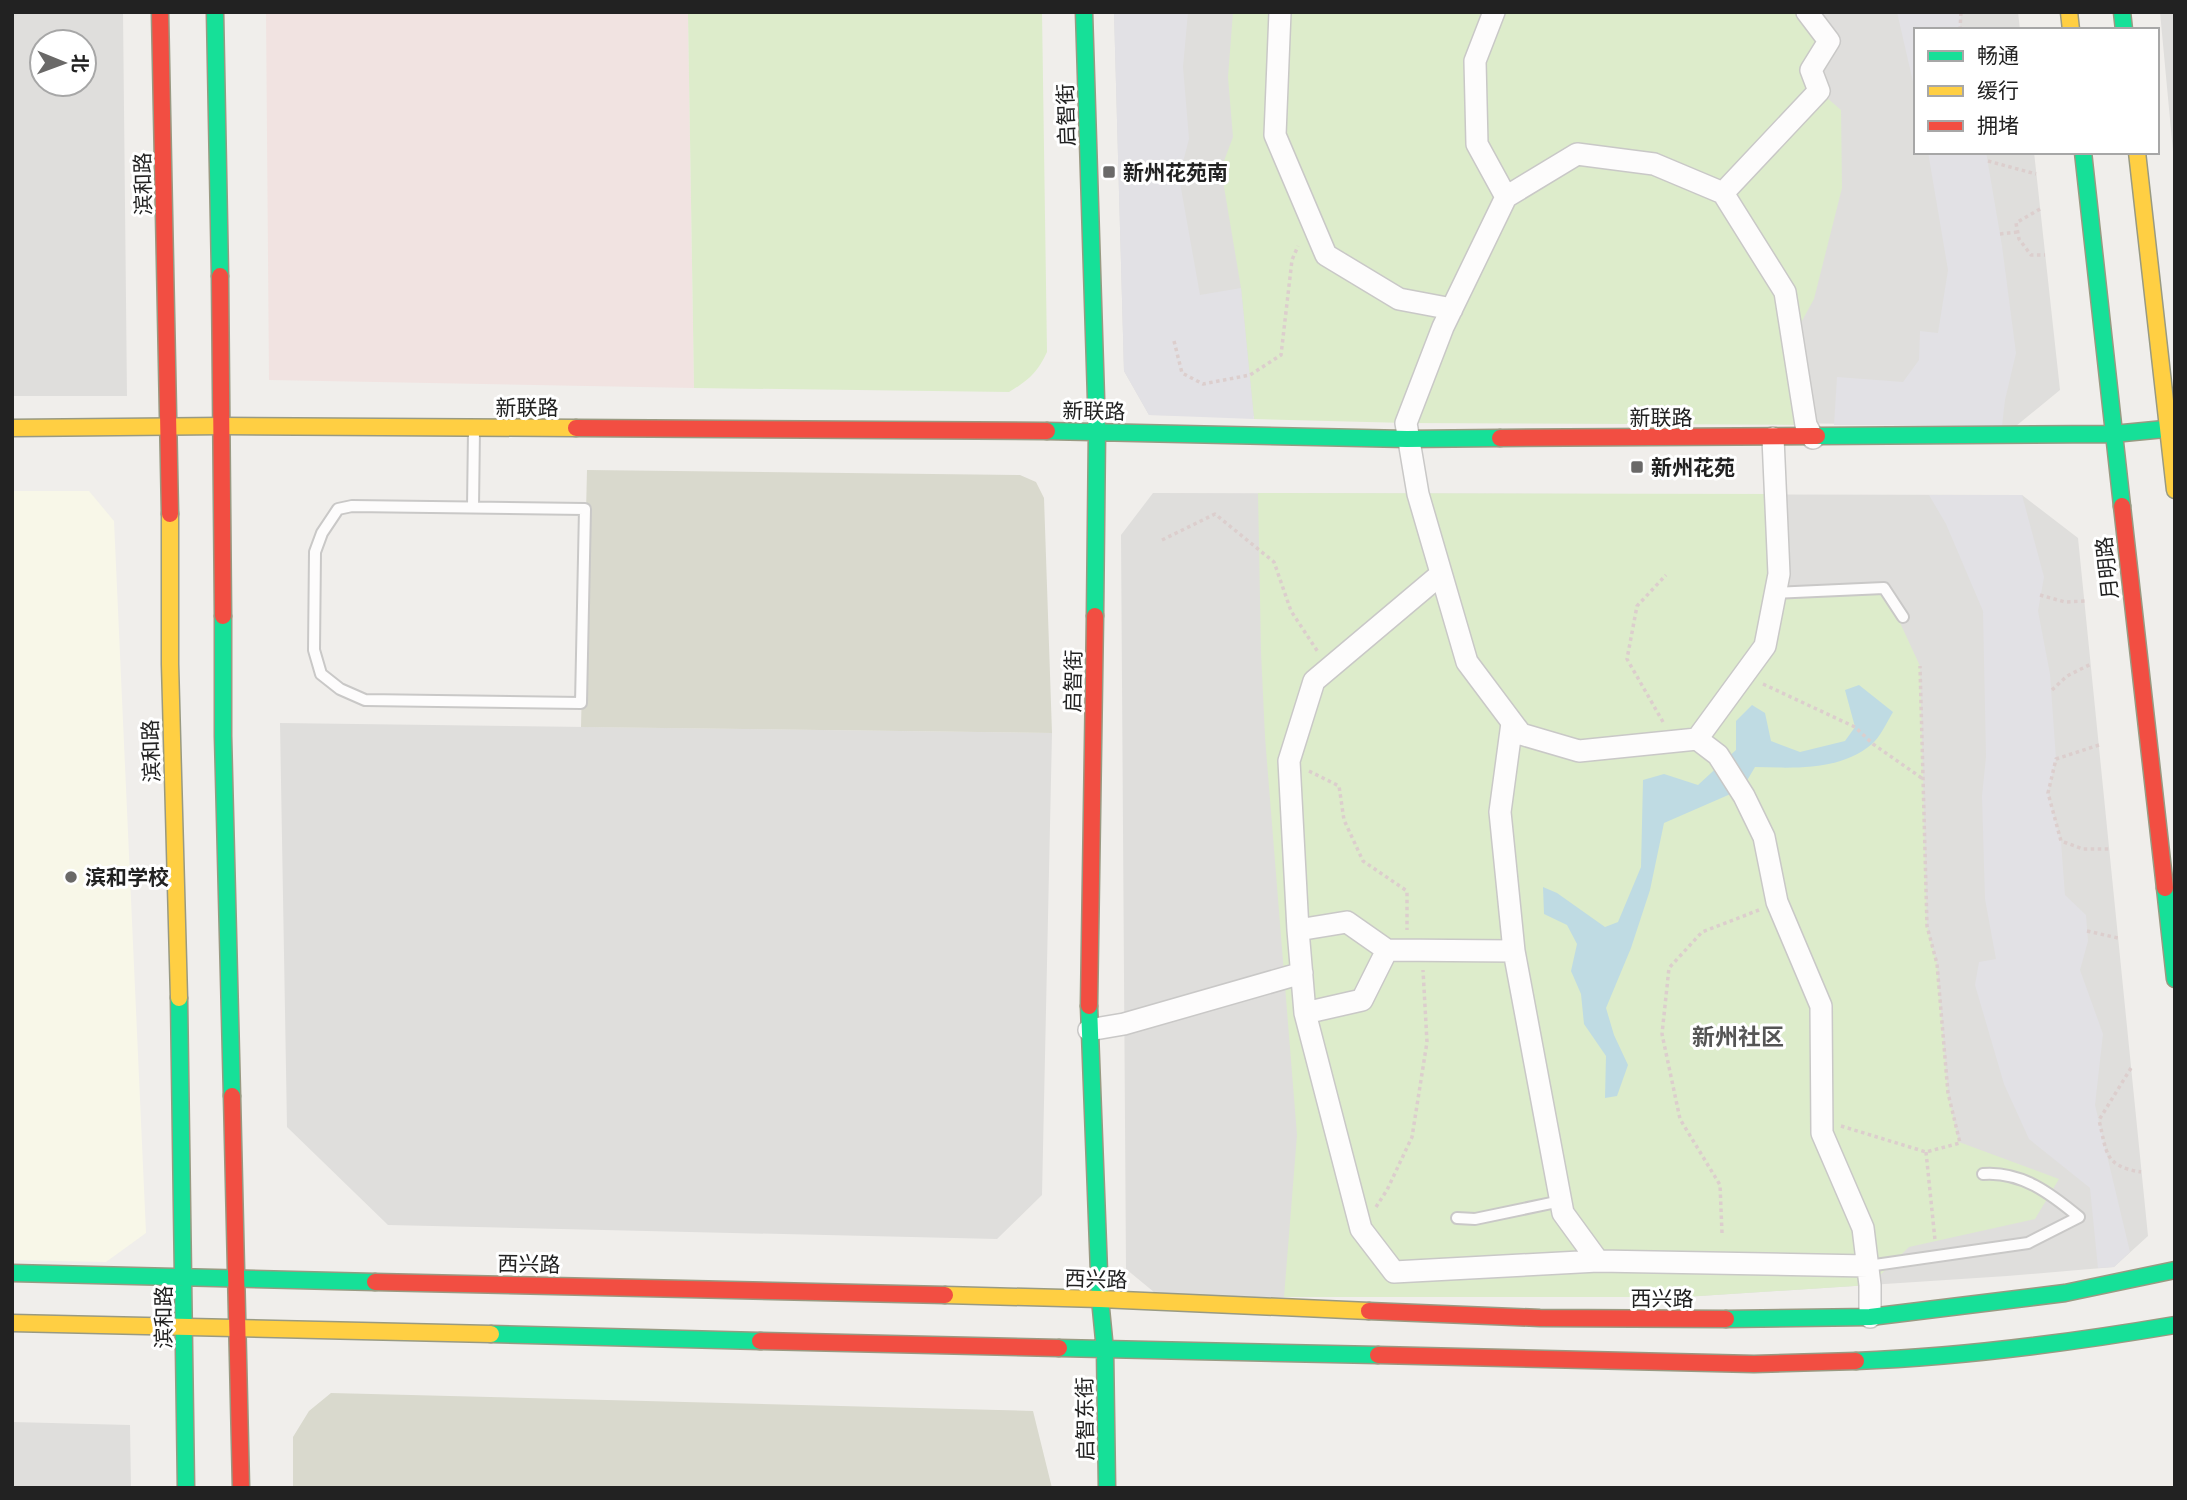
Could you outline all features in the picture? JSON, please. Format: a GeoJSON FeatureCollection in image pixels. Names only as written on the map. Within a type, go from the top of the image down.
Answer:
{"type":"FeatureCollection","features":[{"type":"Feature","properties":{"kind":"main road","name":"滨和路"},"geometry":{"type":"LineString","coordinates":[[160,12],[170,426],[170,664],[180,1021],[186,1488]]}},
{"type":"Feature","properties":{"kind":"main road"},"geometry":{"type":"LineString","coordinates":[[215,12],[223,426],[223,736],[240,1488]]}},
{"type":"Feature","properties":{"kind":"main road","name":"启智街"},"geometry":{"type":"LineString","coordinates":[[1084,12],[1097,431],[1090,1030],[1100,1299],[1105,1350]]}},
{"type":"Feature","properties":{"kind":"main road","name":"月明路"},"geometry":{"type":"LineString","coordinates":[[2083,154],[2175,979]]}},
{"type":"Feature","properties":{"kind":"main road"},"geometry":{"type":"LineString","coordinates":[[2137,154],[2171,428],[2175,490]]}},
{"type":"Feature","properties":{"kind":"main road","name":"新联路"},"geometry":{"type":"LineString","coordinates":[[12,428],[223,426],[1097,431],[1407,439],[2113,434],[2171,428]]}},
{"type":"Feature","properties":{"kind":"main road","name":"西兴路"},"geometry":{"type":"LineString","coordinates":[[12,1273],[1100,1299],[1540,1318],[1871,1317],[2065,1293],[2175,1270]]}},
{"type":"Feature","properties":{"kind":"main road"},"geometry":{"type":"LineString","coordinates":[[12,1323],[1754,1364],[1905,1359],[2068,1343],[2175,1325]]}},
{"type":"Feature","properties":{"kind":"main road","name":"启智东街"},"geometry":{"type":"LineString","coordinates":[[1105,1350],[1107,1488]]}},
{"type":"Feature","properties":{"kind":"street"},"geometry":{"type":"LineString","coordinates":[[1280,12],[1275,135],[1326,255],[1399,299],[1452,309]]}},
{"type":"Feature","properties":{"kind":"street"},"geometry":{"type":"LineString","coordinates":[[1493,12],[1475,61],[1477,144],[1506,197]]}},
{"type":"Feature","properties":{"kind":"street"},"geometry":{"type":"LineString","coordinates":[[1723,192],[1819,91],[1811,70],[1829,41],[1807,12]]}},
{"type":"Feature","properties":{"kind":"street"},"geometry":{"type":"LineString","coordinates":[[1813,438],[1806,425],[1785,292],[1723,192],[1654,163],[1577,154],[1506,197],[1452,309],[1406,423],[1418,494],[1467,662],[1521,734],[1580,751],[1697,739],[1718,755],[1744,796],[1764,836],[1777,902],[1821,1006],[1822,1133],[1863,1228],[1871,1317]]}},
{"type":"Feature","properties":{"kind":"street"},"geometry":{"type":"LineString","coordinates":[[1697,739],[1765,646],[1779,574],[1773,438]]}},
{"type":"Feature","properties":{"kind":"street"},"geometry":{"type":"LineString","coordinates":[[1441,574],[1314,681],[1289,761],[1305,1013],[1361,1230],[1394,1272],[1598,1261],[1868,1266]]}},
{"type":"Feature","properties":{"kind":"street"},"geometry":{"type":"LineString","coordinates":[[1512,723],[1500,812],[1514,951],[1563,1213],[1598,1261]]}},
{"type":"Feature","properties":{"kind":"street"},"geometry":{"type":"LineString","coordinates":[[1298,930],[1348,922],[1405,950],[1514,951]]}},
{"type":"Feature","properties":{"kind":"street"},"geometry":{"type":"LineString","coordinates":[[1305,1013],[1362,1000],[1405,950]]}},
{"type":"Feature","properties":{"kind":"street"},"geometry":{"type":"LineString","coordinates":[[1090,1030],[1124,1024],[1301,973]]}},
{"type":"Feature","properties":{"kind":"lane"},"geometry":{"type":"LineString","coordinates":[[473,507],[474,427]]}},
{"type":"Feature","properties":{"kind":"lane"},"geometry":{"type":"LineString","coordinates":[[352,506],[473,507],[584,509],[581,703],[365,699],[340,689],[321,674],[314,650],[315,552],[322,533],[338,509],[352,506]]}},
{"type":"Feature","properties":{"kind":"lane"},"geometry":{"type":"LineString","coordinates":[[1775,593],[1884,588],[1903,617]]}},
{"type":"Feature","properties":{"kind":"lane"},"geometry":{"type":"LineString","coordinates":[[1868,1266],[2028,1243],[2079,1217],[2048,1191],[2002,1173],[1983,1174]]}},
{"type":"Feature","properties":{"kind":"lane"},"geometry":{"type":"LineString","coordinates":[[1457,1218],[1475,1219],[1561,1200]]}},
{"type":"Feature","properties":{"kind":"path"},"geometry":{"type":"LineString","coordinates":[[1988,161],[2036,174]]}},
{"type":"Feature","properties":{"kind":"path"},"geometry":{"type":"LineString","coordinates":[[2040,209],[2016,223],[2019,239],[2031,255],[2045,256]]}},
{"type":"Feature","properties":{"kind":"path"},"geometry":{"type":"LineString","coordinates":[[1174,341],[1182,373],[1203,384],[1250,375],[1281,355],[1292,260],[1310,218]]}},
{"type":"Feature","properties":{"kind":"path"},"geometry":{"type":"LineString","coordinates":[[2000,234],[2018,232]]}},
{"type":"Feature","properties":{"kind":"path"},"geometry":{"type":"LineString","coordinates":[[1163,540],[1215,514],[1274,562],[1291,611],[1329,669]]}},
{"type":"Feature","properties":{"kind":"path"},"geometry":{"type":"LineString","coordinates":[[1666,575],[1637,606],[1627,659],[1673,741]]}},
{"type":"Feature","properties":{"kind":"path"},"geometry":{"type":"LineString","coordinates":[[2040,595],[2066,602],[2085,601]]}},
{"type":"Feature","properties":{"kind":"path"},"geometry":{"type":"LineString","coordinates":[[2052,690],[2067,676],[2091,664]]}},
{"type":"Feature","properties":{"kind":"path"},"geometry":{"type":"LineString","coordinates":[[1822,1121],[1926,1152],[1959,1143],[1948,1093],[1937,964],[1927,926],[1920,666]]}},
{"type":"Feature","properties":{"kind":"path"},"geometry":{"type":"LineString","coordinates":[[1744,674],[1791,699],[1855,727],[1873,744],[1923,779]]}},
{"type":"Feature","properties":{"kind":"path"},"geometry":{"type":"LineString","coordinates":[[2099,745],[2056,759],[2048,793],[2061,841],[2083,849],[2109,849]]}},
{"type":"Feature","properties":{"kind":"path"},"geometry":{"type":"LineString","coordinates":[[1289,761],[1339,786],[1344,820],[1363,861],[1407,891],[1405,950],[1427,1042],[1412,1137],[1387,1190],[1361,1230]]}},
{"type":"Feature","properties":{"kind":"path"},"geometry":{"type":"LineString","coordinates":[[1722,1233],[1720,1185],[1680,1119],[1662,1034],[1669,968],[1702,932],[1777,902]]}},
{"type":"Feature","properties":{"kind":"path"},"geometry":{"type":"LineString","coordinates":[[2087,931],[2118,938]]}},
{"type":"Feature","properties":{"kind":"path"},"geometry":{"type":"LineString","coordinates":[[2131,1068],[2099,1120],[2108,1157],[2124,1169],[2141,1172]]}},
{"type":"Feature","properties":{"kind":"path"},"geometry":{"type":"LineString","coordinates":[[1926,1152],[1936,1256]]}},
{"type":"Feature","properties":{"kind":"shaded area"},"geometry":{"type":"Polygon","coordinates":[[[12,12],[123,12],[127,396],[12,396],[12,12]]]}},
{"type":"Feature","properties":{"kind":"shaded area"},"geometry":{"type":"Polygon","coordinates":[[[266,12],[690,12],[694,388],[269,380],[266,12]]]}},
{"type":"Feature","properties":{"kind":"shaded area"},"geometry":{"type":"Polygon","coordinates":[[[1114,12],[2018,12],[2020,28],[1914,28],[1914,154],[2034,154],[2060,390],[2016,426],[1149,415],[1124,371],[1114,12]]]}},
{"type":"Feature","properties":{"kind":"shaded area"},"geometry":{"type":"Polygon","coordinates":[[[1114,12],[1188,12],[1183,67],[1189,139],[1179,177],[1200,295],[1241,288],[1254,419],[1149,415],[1124,371],[1114,12]]]}},
{"type":"Feature","properties":{"kind":"shaded area"},"geometry":{"type":"Polygon","coordinates":[[[1897,12],[1961,12],[1960,28],[1914,28],[1914,86],[1897,12]]]}},
{"type":"Feature","properties":{"kind":"shaded area"},"geometry":{"type":"Polygon","coordinates":[[[2160,12],[2175,12],[2175,173],[2160,12]]]}},
{"type":"Feature","properties":{"kind":"shaded area"},"geometry":{"type":"Polygon","coordinates":[[[1928,154],[1986,154],[2016,353],[2002,426],[1834,425],[1837,377],[1903,382],[1919,360],[1920,331],[1938,333],[1948,270],[1928,154]]]}},
{"type":"Feature","properties":{"kind":"shaded area"},"geometry":{"type":"Polygon","coordinates":[[[587,470],[1020,475],[1036,482],[1044,498],[1052,733],[581,727],[587,470]]]}},
{"type":"Feature","properties":{"kind":"shaded area","name":"滨和学校"},"geometry":{"type":"Polygon","coordinates":[[[12,491],[89,491],[114,521],[146,1233],[106,1262],[12,1260],[12,491]]]}},
{"type":"Feature","properties":{"kind":"shaded area"},"geometry":{"type":"Polygon","coordinates":[[[1153,493],[2022,495],[2078,538],[2148,1236],[2114,1267],[1684,1297],[1160,1297],[1126,1269],[1121,535],[1153,493]]]}},
{"type":"Feature","properties":{"kind":"shaded area"},"geometry":{"type":"Polygon","coordinates":[[[1929,495],[2022,495],[2044,577],[2038,611],[2050,674],[2056,759],[2048,793],[2061,841],[2065,895],[2086,915],[2088,941],[2080,970],[2103,1034],[2095,1105],[2130,1252],[2114,1267],[2098,1268],[2090,1188],[2029,1139],[2004,1084],[1975,985],[1979,962],[1996,959],[1985,899],[1982,796],[1986,757],[1983,611],[1946,524],[1929,495]]]}},
{"type":"Feature","properties":{"kind":"shaded area"},"geometry":{"type":"Polygon","coordinates":[[[280,723],[1052,733],[1042,1195],[997,1239],[388,1225],[287,1127],[280,723]]]}},
{"type":"Feature","properties":{"kind":"shaded area"},"geometry":{"type":"Polygon","coordinates":[[[331,1393],[1033,1411],[1052,1488],[293,1488],[293,1437],[309,1411],[331,1393]]]}},
{"type":"Feature","properties":{"kind":"shaded area"},"geometry":{"type":"Polygon","coordinates":[[[12,1422],[130,1425],[131,1488],[12,1488],[12,1422]]]}},
{"type":"Feature","properties":{"kind":"green space"},"geometry":{"type":"Polygon","coordinates":[[[690,12],[1042,12],[1047,352],[1032,375],[1009,392],[694,388],[690,12]]]}},
{"type":"Feature","properties":{"kind":"green space"},"geometry":{"type":"Polygon","coordinates":[[[1233,12],[1807,12],[1829,41],[1811,70],[1819,91],[1841,110],[1842,188],[1814,299],[1792,339],[1806,425],[1406,423],[1254,419],[1241,288],[1221,169],[1233,137],[1228,77],[1233,12]]]}},
{"type":"Feature","properties":{"kind":"green space"},"geometry":{"type":"Polygon","coordinates":[[[1258,493],[1775,494],[1775,593],[1884,588],[1920,666],[1927,926],[1937,964],[1948,1093],[1959,1142],[2059,1179],[2035,1219],[1909,1247],[1870,1285],[1684,1297],[1284,1297],[1297,1135],[1265,737],[1258,493]]]}},
{"type":"Feature","properties":{"kind":"water"},"geometry":{"type":"Polygon","coordinates":[[[1859,685],[1893,712],[1872,744],[1846,759],[1816,766],[1755,767],[1742,789],[1664,823],[1650,890],[1631,948],[1606,1008],[1614,1035],[1628,1065],[1617,1096],[1605,1098],[1606,1056],[1584,1024],[1581,994],[1571,971],[1577,944],[1567,925],[1544,914],[1543,887],[1557,893],[1605,927],[1618,922],[1641,867],[1643,780],[1664,774],[1698,785],[1736,750],[1736,721],[1752,705],[1765,713],[1771,741],[1800,752],[1845,741],[1855,727],[1845,690],[1859,685]]]}},
{"type":"Feature","properties":{"kind":"traffic: fast"},"geometry":{"type":"LineString","coordinates":[[215,12],[220,276]]}},
{"type":"Feature","properties":{"kind":"traffic: fast"},"geometry":{"type":"LineString","coordinates":[[1084,12],[1097,431],[1095,616]]}},
{"type":"Feature","properties":{"kind":"traffic: fast"},"geometry":{"type":"LineString","coordinates":[[2122,12],[2124,28]]}},
{"type":"Feature","properties":{"kind":"traffic: fast"},"geometry":{"type":"LineString","coordinates":[[2083,154],[2122,506]]}},
{"type":"Feature","properties":{"kind":"traffic: fast"},"geometry":{"type":"LineString","coordinates":[[1817,436],[2113,434],[2175,428]]}},
{"type":"Feature","properties":{"kind":"traffic: fast"},"geometry":{"type":"LineString","coordinates":[[1047,431],[1407,439],[1500,438]]}},
{"type":"Feature","properties":{"kind":"traffic: fast"},"geometry":{"type":"LineString","coordinates":[[223,616],[223,736],[232,1096]]}},
{"type":"Feature","properties":{"kind":"traffic: fast"},"geometry":{"type":"LineString","coordinates":[[2165,888],[2175,979]]}},
{"type":"Feature","properties":{"kind":"traffic: fast"},"geometry":{"type":"LineString","coordinates":[[179,998],[186,1488]]}},
{"type":"Feature","properties":{"kind":"traffic: fast"},"geometry":{"type":"LineString","coordinates":[[1089,1006],[1100,1299],[1105,1350],[1107,1488]]}},
{"type":"Feature","properties":{"kind":"traffic: fast"},"geometry":{"type":"LineString","coordinates":[[1726,1319],[1870,1317],[2065,1293],[2175,1270]]}},
{"type":"Feature","properties":{"kind":"traffic: fast"},"geometry":{"type":"LineString","coordinates":[[12,1273],[375,1282]]}},
{"type":"Feature","properties":{"kind":"traffic: fast"},"geometry":{"type":"LineString","coordinates":[[1856,1361],[2016,1348],[2175,1325]]}},
{"type":"Feature","properties":{"kind":"traffic: fast"},"geometry":{"type":"LineString","coordinates":[[491,1334],[760,1341]]}},
{"type":"Feature","properties":{"kind":"traffic: fast"},"geometry":{"type":"LineString","coordinates":[[1059,1348],[1378,1355]]}},
{"type":"Feature","properties":{"kind":"traffic: slow"},"geometry":{"type":"LineString","coordinates":[[2069,12],[2071,28]]}},
{"type":"Feature","properties":{"kind":"traffic: slow"},"geometry":{"type":"LineString","coordinates":[[2137,154],[2175,490]]}},
{"type":"Feature","properties":{"kind":"traffic: slow"},"geometry":{"type":"LineString","coordinates":[[12,428],[576,428]]}},
{"type":"Feature","properties":{"kind":"traffic: slow"},"geometry":{"type":"LineString","coordinates":[[170,514],[170,664],[179,998]]}},
{"type":"Feature","properties":{"kind":"traffic: slow"},"geometry":{"type":"LineString","coordinates":[[945,1295],[1369,1311]]}},
{"type":"Feature","properties":{"kind":"traffic: slow"},"geometry":{"type":"LineString","coordinates":[[12,1323],[491,1334]]}},
{"type":"Feature","properties":{"kind":"traffic: jam"},"geometry":{"type":"LineString","coordinates":[[160,12],[170,514]]}},
{"type":"Feature","properties":{"kind":"traffic: jam"},"geometry":{"type":"LineString","coordinates":[[220,276],[223,616]]}},
{"type":"Feature","properties":{"kind":"traffic: jam"},"geometry":{"type":"LineString","coordinates":[[576,428],[1047,431]]}},
{"type":"Feature","properties":{"kind":"traffic: jam"},"geometry":{"type":"LineString","coordinates":[[1500,438],[1817,436]]}},
{"type":"Feature","properties":{"kind":"traffic: jam"},"geometry":{"type":"LineString","coordinates":[[2122,506],[2165,888]]}},
{"type":"Feature","properties":{"kind":"traffic: jam"},"geometry":{"type":"LineString","coordinates":[[1089,1006],[1095,616]]}},
{"type":"Feature","properties":{"kind":"traffic: jam"},"geometry":{"type":"LineString","coordinates":[[232,1096],[241,1488]]}},
{"type":"Feature","properties":{"kind":"traffic: jam"},"geometry":{"type":"LineString","coordinates":[[375,1282],[945,1295]]}},
{"type":"Feature","properties":{"kind":"traffic: jam"},"geometry":{"type":"LineString","coordinates":[[1369,1311],[1540,1318],[1726,1319]]}},
{"type":"Feature","properties":{"kind":"traffic: jam"},"geometry":{"type":"LineString","coordinates":[[760,1341],[1059,1348]]}},
{"type":"Feature","properties":{"kind":"traffic: jam"},"geometry":{"type":"LineString","coordinates":[[1378,1355],[1754,1364],[1856,1361]]}},
{"type":"Feature","properties":{"kind":"place","name":"新州花苑南"},"geometry":{"type":"Point","coordinates":[1109,172]}},
{"type":"Feature","properties":{"kind":"place","name":"新州花苑"},"geometry":{"type":"Point","coordinates":[1637,467]}},
{"type":"Feature","properties":{"kind":"place","name":"滨和学校"},"geometry":{"type":"Point","coordinates":[71,877]}},
{"type":"Feature","properties":{"kind":"district","name":"新州社区"},"geometry":{"type":"Point","coordinates":[1738,1037]}}]}
